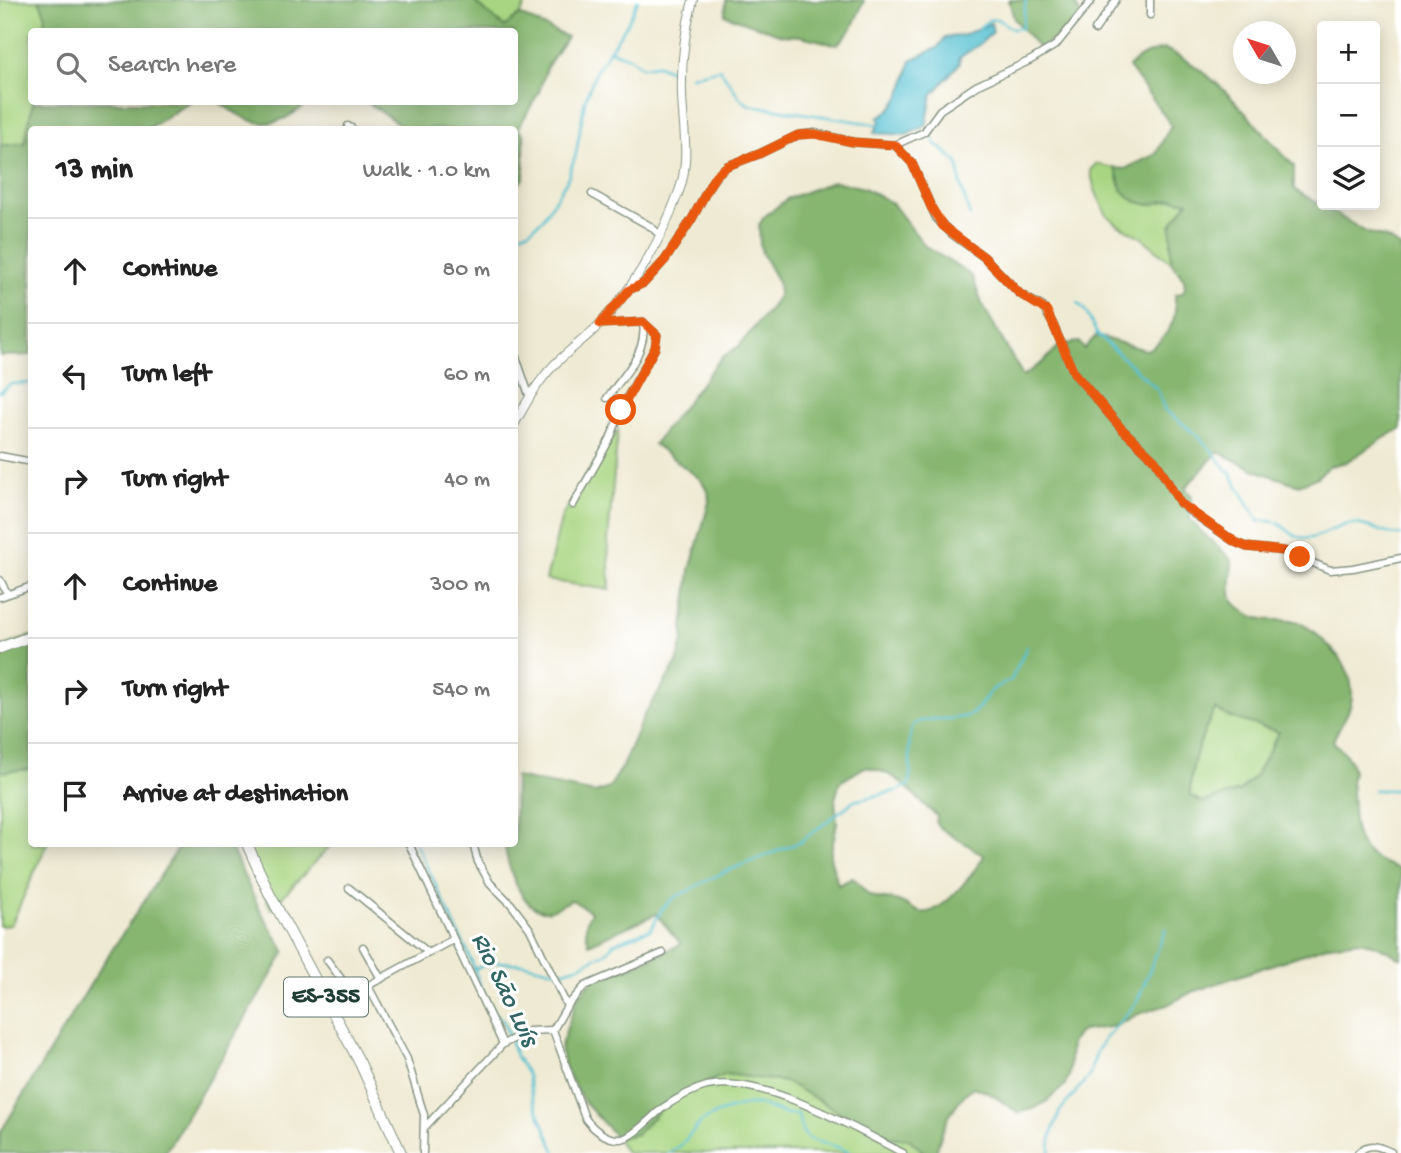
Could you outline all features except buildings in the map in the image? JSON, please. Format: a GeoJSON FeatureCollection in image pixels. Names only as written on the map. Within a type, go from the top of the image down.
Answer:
{"type":"FeatureCollection","features":[{"type":"Feature","properties":{"kind":"main road"},"geometry":{"type":"LineString","coordinates":[[0,648],[28,638]]}},
{"type":"Feature","properties":{"kind":"main road","name":"ES-355"},"geometry":{"type":"LineString","coordinates":[[248,847],[269,893],[360,1063],[401,1153]]}},
{"type":"Feature","properties":{"kind":"street"},"geometry":{"type":"LineString","coordinates":[[518,417],[529,395],[555,364],[600,324],[629,290],[679,194],[686,163],[682,80],[693,0]]}},
{"type":"Feature","properties":{"kind":"street"},"geometry":{"type":"LineString","coordinates":[[629,290],[644,283],[660,265],[684,232],[716,175],[727,166],[798,135],[815,134],[853,142],[895,145],[924,132],[940,110],[969,91],[1056,45],[1092,0]]}},
{"type":"Feature","properties":{"kind":"street"},"geometry":{"type":"LineString","coordinates":[[1095,30],[1116,0]]}},
{"type":"Feature","properties":{"kind":"street"},"geometry":{"type":"LineString","coordinates":[[1150,0],[1150,15]]}},
{"type":"Feature","properties":{"kind":"street"},"geometry":{"type":"LineString","coordinates":[[895,145],[912,163],[936,218],[952,234],[984,257],[1020,294],[1047,311],[1074,373],[1121,428],[1155,460],[1180,503],[1191,512],[1235,542],[1247,547],[1284,551],[1330,570],[1401,558]]}},
{"type":"Feature","properties":{"kind":"street"},"geometry":{"type":"LineString","coordinates":[[592,194],[650,226],[660,235]]}},
{"type":"Feature","properties":{"kind":"street"},"geometry":{"type":"LineString","coordinates":[[573,505],[610,439],[625,401],[655,348],[657,335],[643,322],[600,324]]}},
{"type":"Feature","properties":{"kind":"street"},"geometry":{"type":"LineString","coordinates":[[607,398],[641,349],[645,335],[643,322]]}},
{"type":"Feature","properties":{"kind":"street"},"geometry":{"type":"LineString","coordinates":[[518,363],[529,395]]}},
{"type":"Feature","properties":{"kind":"street"},"geometry":{"type":"LineString","coordinates":[[0,456],[28,460]]}},
{"type":"Feature","properties":{"kind":"street"},"geometry":{"type":"LineString","coordinates":[[0,580],[7,593]]}},
{"type":"Feature","properties":{"kind":"street"},"geometry":{"type":"LineString","coordinates":[[0,597],[28,587]]}},
{"type":"Feature","properties":{"kind":"street"},"geometry":{"type":"LineString","coordinates":[[410,847],[452,940],[506,1042]]}},
{"type":"Feature","properties":{"kind":"street"},"geometry":{"type":"LineString","coordinates":[[473,847],[490,883],[530,929],[566,1006]]}},
{"type":"Feature","properties":{"kind":"street"},"geometry":{"type":"LineString","coordinates":[[349,888],[429,953]]}},
{"type":"Feature","properties":{"kind":"street"},"geometry":{"type":"LineString","coordinates":[[327,960],[350,990],[359,991],[452,940]]}},
{"type":"Feature","properties":{"kind":"street"},"geometry":{"type":"LineString","coordinates":[[363,947],[381,979]]}},
{"type":"Feature","properties":{"kind":"street"},"geometry":{"type":"LineString","coordinates":[[663,953],[585,986],[566,1006],[554,1030],[585,1118],[591,1126],[605,1136],[622,1139],[630,1136],[684,1095],[704,1087],[732,1085],[779,1095],[843,1122],[903,1153]]}},
{"type":"Feature","properties":{"kind":"street"},"geometry":{"type":"LineString","coordinates":[[368,986],[407,1059],[424,1115],[423,1153]]}},
{"type":"Feature","properties":{"kind":"street"},"geometry":{"type":"LineString","coordinates":[[424,1128],[506,1042],[529,1031],[554,1030]]}},
{"type":"Feature","properties":{"kind":"street"},"geometry":{"type":"LineString","coordinates":[[1358,1153],[1367,1146],[1374,1145],[1391,1152]]}},
{"type":"Feature","properties":{"kind":"green space"},"geometry":{"type":"Polygon","coordinates":[[[0,0],[39,0],[45,13],[44,28],[28,28],[28,105],[32,105],[25,144],[1,146],[0,0]]]}},
{"type":"Feature","properties":{"kind":"green space"},"geometry":{"type":"Polygon","coordinates":[[[39,0],[472,0],[504,27],[520,15],[567,37],[547,67],[539,92],[518,129],[518,126],[402,126],[371,105],[518,105],[518,28],[44,28],[45,13],[39,0]]]}},
{"type":"Feature","properties":{"kind":"green space"},"geometry":{"type":"Polygon","coordinates":[[[472,0],[528,0],[520,15],[505,27],[472,0]]]}},
{"type":"Feature","properties":{"kind":"green space"},"geometry":{"type":"Polygon","coordinates":[[[726,0],[864,1],[851,30],[837,45],[801,36],[782,35],[725,15],[726,0]]]}},
{"type":"Feature","properties":{"kind":"green space"},"geometry":{"type":"Polygon","coordinates":[[[1009,0],[1073,0],[1081,16],[1039,49],[1014,19],[1009,0]]]}},
{"type":"Feature","properties":{"kind":"green space"},"geometry":{"type":"Polygon","coordinates":[[[1165,49],[1203,72],[1235,101],[1294,166],[1294,189],[1317,203],[1317,210],[1329,210],[1366,232],[1386,238],[1401,248],[1401,430],[1299,485],[1260,472],[1218,452],[1185,488],[1192,496],[1190,519],[1232,561],[1231,590],[1235,603],[1257,618],[1304,625],[1331,648],[1347,670],[1351,703],[1333,741],[1349,759],[1353,768],[1351,780],[1355,825],[1362,847],[1383,863],[1401,869],[1401,958],[1376,945],[1358,941],[1330,945],[1192,992],[1116,1026],[1082,1031],[1071,1044],[1069,1076],[1064,1086],[1046,1102],[1019,1113],[989,1093],[973,1087],[959,1101],[949,1117],[936,1153],[925,1153],[909,1139],[882,1136],[786,1082],[726,1074],[671,1099],[636,1134],[617,1138],[584,1102],[566,1071],[560,1048],[578,996],[595,978],[646,961],[681,944],[656,914],[589,944],[586,928],[591,912],[572,900],[546,911],[529,903],[516,885],[505,847],[518,847],[518,778],[595,793],[609,788],[621,769],[644,715],[677,663],[683,640],[690,570],[709,502],[708,491],[700,479],[654,444],[721,358],[739,346],[779,294],[778,282],[762,253],[759,225],[764,217],[787,199],[834,181],[864,188],[892,203],[925,246],[972,276],[982,304],[1023,376],[1043,362],[1060,345],[1079,342],[1084,349],[1096,336],[1146,350],[1151,348],[1169,328],[1174,317],[1175,294],[1182,293],[1185,288],[1184,279],[1171,262],[1171,228],[1188,202],[1173,199],[1149,205],[1134,201],[1122,190],[1115,168],[1125,169],[1156,154],[1171,125],[1129,67],[1141,57],[1165,49]],[[1215,709],[1194,761],[1190,795],[1202,802],[1240,791],[1256,775],[1279,732],[1227,716],[1215,709]],[[865,767],[840,782],[835,799],[837,823],[830,857],[838,885],[853,878],[866,893],[874,897],[898,901],[920,912],[929,912],[938,908],[956,892],[984,856],[941,829],[936,824],[937,816],[888,774],[865,767]]]}},
{"type":"Feature","properties":{"kind":"green space"},"geometry":{"type":"Polygon","coordinates":[[[32,105],[185,105],[152,126],[28,126],[32,105]]]}},
{"type":"Feature","properties":{"kind":"green space"},"geometry":{"type":"Polygon","coordinates":[[[223,105],[305,105],[285,118],[264,123],[231,111],[223,105]]]}},
{"type":"Feature","properties":{"kind":"green space"},"geometry":{"type":"Polygon","coordinates":[[[28,128],[28,355],[0,356],[0,146],[25,143],[28,128]]]}},
{"type":"Feature","properties":{"kind":"green space"},"geometry":{"type":"Polygon","coordinates":[[[518,129],[524,135],[524,178],[518,185],[518,129]]]}},
{"type":"Feature","properties":{"kind":"green space"},"geometry":{"type":"Polygon","coordinates":[[[1096,164],[1115,168],[1122,190],[1149,205],[1173,199],[1189,202],[1171,225],[1171,262],[1141,237],[1118,225],[1106,214],[1095,190],[1090,170],[1096,164]]]}},
{"type":"Feature","properties":{"kind":"green space"},"geometry":{"type":"Polygon","coordinates":[[[618,430],[608,540],[610,590],[546,580],[562,516],[618,430]]]}},
{"type":"Feature","properties":{"kind":"green space"},"geometry":{"type":"Polygon","coordinates":[[[28,637],[28,769],[0,772],[0,648],[28,637]]]}},
{"type":"Feature","properties":{"kind":"green space"},"geometry":{"type":"Polygon","coordinates":[[[1215,709],[1227,716],[1279,732],[1256,775],[1240,791],[1202,802],[1190,795],[1192,772],[1201,740],[1215,709]]]}},
{"type":"Feature","properties":{"kind":"green space"},"geometry":{"type":"Polygon","coordinates":[[[28,769],[28,847],[46,847],[11,925],[0,926],[0,772],[28,769]]]}},
{"type":"Feature","properties":{"kind":"green space"},"geometry":{"type":"Polygon","coordinates":[[[179,847],[230,847],[259,908],[285,952],[165,1153],[0,1153],[0,1133],[101,967],[179,847]]]}},
{"type":"Feature","properties":{"kind":"green space"},"geometry":{"type":"Polygon","coordinates":[[[243,847],[329,847],[271,909],[243,847]]]}},
{"type":"Feature","properties":{"kind":"green space"},"geometry":{"type":"Polygon","coordinates":[[[726,1074],[786,1082],[882,1136],[909,1139],[925,1153],[626,1153],[617,1138],[636,1134],[670,1099],[726,1074]]]}},
{"type":"Feature","properties":{"kind":"water"},"geometry":{"type":"Polygon","coordinates":[[[991,23],[993,32],[959,58],[960,63],[932,95],[926,126],[906,135],[874,133],[880,121],[878,117],[897,101],[911,60],[937,48],[945,38],[964,35],[991,23]]]}},
{"type":"Feature","properties":{"kind":"waterway"},"geometry":{"type":"LineString","coordinates":[[518,234],[529,231],[542,220],[567,180],[576,154],[585,100],[596,71],[627,24],[638,0]]}},
{"type":"Feature","properties":{"kind":"waterway"},"geometry":{"type":"LineString","coordinates":[[980,27],[989,20],[997,19],[1013,29],[1022,28],[1026,0]]}},
{"type":"Feature","properties":{"kind":"waterway"},"geometry":{"type":"LineString","coordinates":[[609,50],[629,57],[642,67],[658,65],[678,74]]}},
{"type":"Feature","properties":{"kind":"waterway"},"geometry":{"type":"LineString","coordinates":[[691,76],[720,69],[740,98],[749,105],[880,125]]}},
{"type":"Feature","properties":{"kind":"waterway"},"geometry":{"type":"LineString","coordinates":[[930,132],[936,144],[958,163],[961,186],[970,216]]}},
{"type":"Feature","properties":{"kind":"waterway"},"geometry":{"type":"LineString","coordinates":[[1078,303],[1085,310],[1097,334],[1158,390],[1164,409],[1211,450],[1230,473],[1259,521],[1275,522],[1292,534],[1304,538],[1316,537],[1340,526],[1352,524],[1401,535]]}},
{"type":"Feature","properties":{"kind":"waterway"},"geometry":{"type":"LineString","coordinates":[[0,392],[11,384],[28,383]]}},
{"type":"Feature","properties":{"kind":"waterway"},"geometry":{"type":"LineString","coordinates":[[473,969],[496,962],[564,971],[577,967],[607,952],[614,943],[651,929],[662,909],[674,898],[722,873],[800,842],[854,801],[896,791],[909,785],[909,747],[914,724],[927,720],[955,719],[973,713],[992,690],[1011,680],[1027,647]]}},
{"type":"Feature","properties":{"kind":"waterway"},"geometry":{"type":"LineString","coordinates":[[1374,790],[1401,790]]}},
{"type":"Feature","properties":{"kind":"waterway","name":"Rio São Luís"},"geometry":{"type":"LineString","coordinates":[[417,847],[470,957],[481,988],[495,1014],[503,1020],[516,1056],[528,1076],[532,1098],[556,1153]]}},
{"type":"Feature","properties":{"kind":"waterway"},"geometry":{"type":"LineString","coordinates":[[1050,1153],[1051,1136],[1060,1111],[1089,1076],[1097,1051],[1104,1040],[1137,1002],[1166,929]]}},
{"type":"Feature","properties":{"kind":"waterway"},"geometry":{"type":"LineString","coordinates":[[668,1153],[680,1146],[701,1122],[717,1113],[744,1105],[760,1105],[785,1114],[798,1114],[800,1126],[809,1139],[850,1153]]}},
{"type":"Feature","properties":{"kind":"route"},"geometry":{"type":"LineString","coordinates":[[621,410],[655,348],[657,335],[643,322],[600,324],[629,290],[644,283],[665,260],[716,175],[739,160],[759,154],[789,137],[798,135],[825,135],[853,142],[895,145],[912,163],[936,218],[943,226],[984,257],[1020,294],[1047,311],[1074,373],[1121,428],[1155,460],[1180,503],[1235,542],[1247,547],[1284,551],[1300,557]]}}]}
